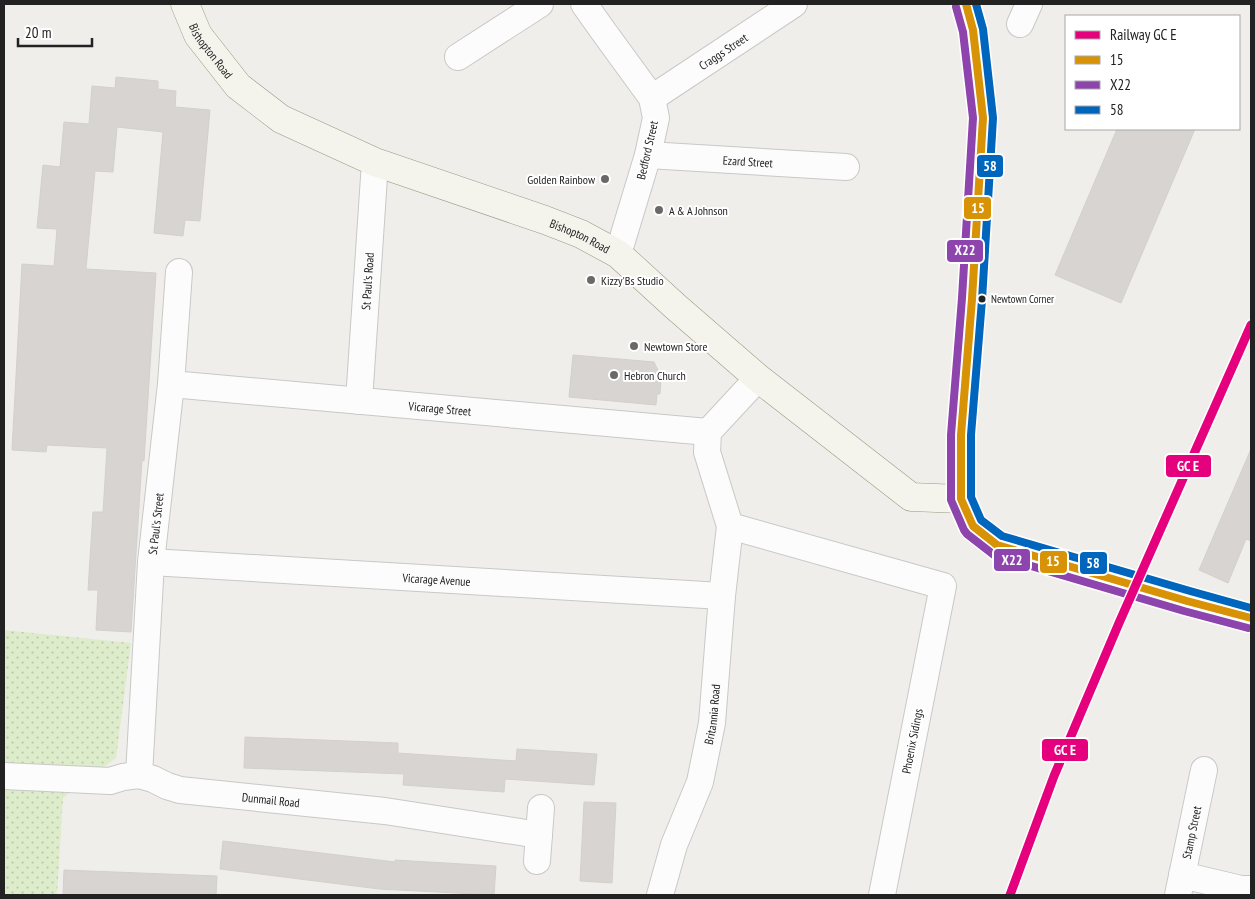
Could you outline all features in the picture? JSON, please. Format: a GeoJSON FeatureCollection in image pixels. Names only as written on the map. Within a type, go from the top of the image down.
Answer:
{"type":"FeatureCollection","features":[{"type":"Feature","properties":{"kind":"street","name":"Bishopton Road"},"geometry":{"type":"LineString","coordinates":[[185,4],[198,35],[238,86],[280,119],[375,162],[581,234],[618,254],[758,378],[911,497],[961,499]]}},
{"type":"Feature","properties":{"kind":"street"},"geometry":{"type":"LineString","coordinates":[[458,58],[540,4]]}},
{"type":"Feature","properties":{"kind":"street","name":"Bedford Street"},"geometry":{"type":"LineString","coordinates":[[584,4],[652,98],[656,118],[648,155],[618,254]]}},
{"type":"Feature","properties":{"kind":"street","name":"Craggs Street"},"geometry":{"type":"LineString","coordinates":[[652,98],[794,4]]}},
{"type":"Feature","properties":{"kind":"street"},"geometry":{"type":"LineString","coordinates":[[966,4],[973,30],[983,118],[961,435],[961,499],[973,526],[997,545],[1251,618]]}},
{"type":"Feature","properties":{"kind":"street","name":"Ezard Street"},"geometry":{"type":"LineString","coordinates":[[648,155],[846,167]]}},
{"type":"Feature","properties":{"kind":"street","name":"St Paul's Road"},"geometry":{"type":"LineString","coordinates":[[359,401],[375,162]]}},
{"type":"Feature","properties":{"kind":"street","name":"St Paul's Street"},"geometry":{"type":"LineString","coordinates":[[139,775],[151,562],[171,384],[179,272]]}},
{"type":"Feature","properties":{"kind":"street"},"geometry":{"type":"LineString","coordinates":[[708,432],[758,378]]}},
{"type":"Feature","properties":{"kind":"street","name":"Vicarage Street"},"geometry":{"type":"LineString","coordinates":[[171,384],[708,432]]}},
{"type":"Feature","properties":{"kind":"street","name":"Britannia Road"},"geometry":{"type":"LineString","coordinates":[[660,895],[674,845],[700,782],[712,723],[722,596],[730,526],[707,452],[708,432]]}},
{"type":"Feature","properties":{"kind":"street","name":"Phoenix Sidings"},"geometry":{"type":"LineString","coordinates":[[730,526],[943,586],[882,895]]}},
{"type":"Feature","properties":{"kind":"street","name":"Vicarage Avenue"},"geometry":{"type":"LineString","coordinates":[[151,562],[722,596]]}},
{"type":"Feature","properties":{"kind":"street","name":"Stamp Street"},"geometry":{"type":"LineString","coordinates":[[1180,885],[1204,770]]}},
{"type":"Feature","properties":{"kind":"street"},"geometry":{"type":"LineString","coordinates":[[4,776],[110,781],[139,775]]}},
{"type":"Feature","properties":{"kind":"street","name":"Dunmail Road"},"geometry":{"type":"LineString","coordinates":[[139,775],[180,790],[385,811],[539,835]]}},
{"type":"Feature","properties":{"kind":"street"},"geometry":{"type":"LineString","coordinates":[[537,860],[541,808]]}},
{"type":"Feature","properties":{"kind":"street"},"geometry":{"type":"LineString","coordinates":[[1180,885],[1251,889]]}},
{"type":"Feature","properties":{"kind":"green space"},"geometry":{"type":"Polygon","coordinates":[[[4,630],[131,643],[116,758],[63,798],[57,895],[4,895],[4,630]]]}},
{"type":"Feature","properties":{"kind":"building"},"geometry":{"type":"Polygon","coordinates":[[[116,77],[158,81],[158,89],[176,91],[175,107],[210,110],[200,221],[185,220],[183,236],[154,233],[163,132],[117,127],[113,172],[95,171],[86,269],[156,273],[131,632],[96,630],[98,590],[88,590],[93,512],[103,512],[107,448],[47,445],[46,452],[12,450],[22,264],[54,266],[57,229],[37,228],[43,165],[60,167],[64,122],[89,124],[92,86],[115,88],[116,77]]]}},
{"type":"Feature","properties":{"kind":"building"},"geometry":{"type":"Polygon","coordinates":[[[1117,130],[1195,130],[1121,303],[1055,275],[1117,130]]]}},
{"type":"Feature","properties":{"kind":"building","name":"Hebron Church"},"geometry":{"type":"Polygon","coordinates":[[[573,355],[654,362],[661,377],[660,394],[657,394],[656,405],[569,397],[573,355]]]}},
{"type":"Feature","properties":{"kind":"building"},"geometry":{"type":"Polygon","coordinates":[[[1251,449],[1251,541],[1246,539],[1228,583],[1199,570],[1251,449]]]}},
{"type":"Feature","properties":{"kind":"building"},"geometry":{"type":"Polygon","coordinates":[[[245,737],[398,743],[398,753],[516,761],[517,749],[597,754],[594,785],[505,779],[504,792],[403,785],[404,774],[244,768],[245,737]]]}},
{"type":"Feature","properties":{"kind":"building"},"geometry":{"type":"Polygon","coordinates":[[[584,802],[616,803],[612,883],[580,881],[584,802]]]}},
{"type":"Feature","properties":{"kind":"building"},"geometry":{"type":"Polygon","coordinates":[[[223,841],[395,862],[395,860],[496,866],[494,895],[379,889],[220,869],[223,841]]]}},
{"type":"Feature","properties":{"kind":"building"},"geometry":{"type":"Polygon","coordinates":[[[64,870],[217,876],[216,895],[63,895],[64,870]]]}},
{"type":"Feature","properties":{"kind":"transit line","name":"15"},"geometry":{"type":"LineString","coordinates":[[966,4],[973,30],[983,118],[972,299],[961,435],[961,499],[973,526],[997,545],[1251,618]]}},
{"type":"Feature","properties":{"kind":"transit line","name":"58"},"geometry":{"type":"LineString","coordinates":[[976,4],[983,29],[993,118],[982,300],[971,435],[971,497],[981,520],[1002,536],[1251,608]]}},
{"type":"Feature","properties":{"kind":"transit line","name":"X22"},"geometry":{"type":"LineString","coordinates":[[956,7],[963,32],[973,118],[951,435],[951,500],[964,530],[994,555],[1248,628]]}},
{"type":"Feature","properties":{"kind":"transit line"},"geometry":{"type":"LineString","coordinates":[[1010,895],[1054,776],[1119,623],[1251,325]]}},
{"type":"Feature","properties":{"kind":"place","name":"Golden Rainbow"},"geometry":{"type":"Point","coordinates":[605,179]}},
{"type":"Feature","properties":{"kind":"place","name":"A & A Johnson"},"geometry":{"type":"Point","coordinates":[659,210]}},
{"type":"Feature","properties":{"kind":"place","name":"Kizzy'Bs Studio"},"geometry":{"type":"Point","coordinates":[591,280]}},
{"type":"Feature","properties":{"kind":"place","name":"Newtown Corner"},"geometry":{"type":"Point","coordinates":[982,299]}},
{"type":"Feature","properties":{"kind":"place","name":"Newtown Store"},"geometry":{"type":"Point","coordinates":[634,346]}},
{"type":"Feature","properties":{"kind":"place","name":"Hebron Church"},"geometry":{"type":"Point","coordinates":[614,375]}}]}
